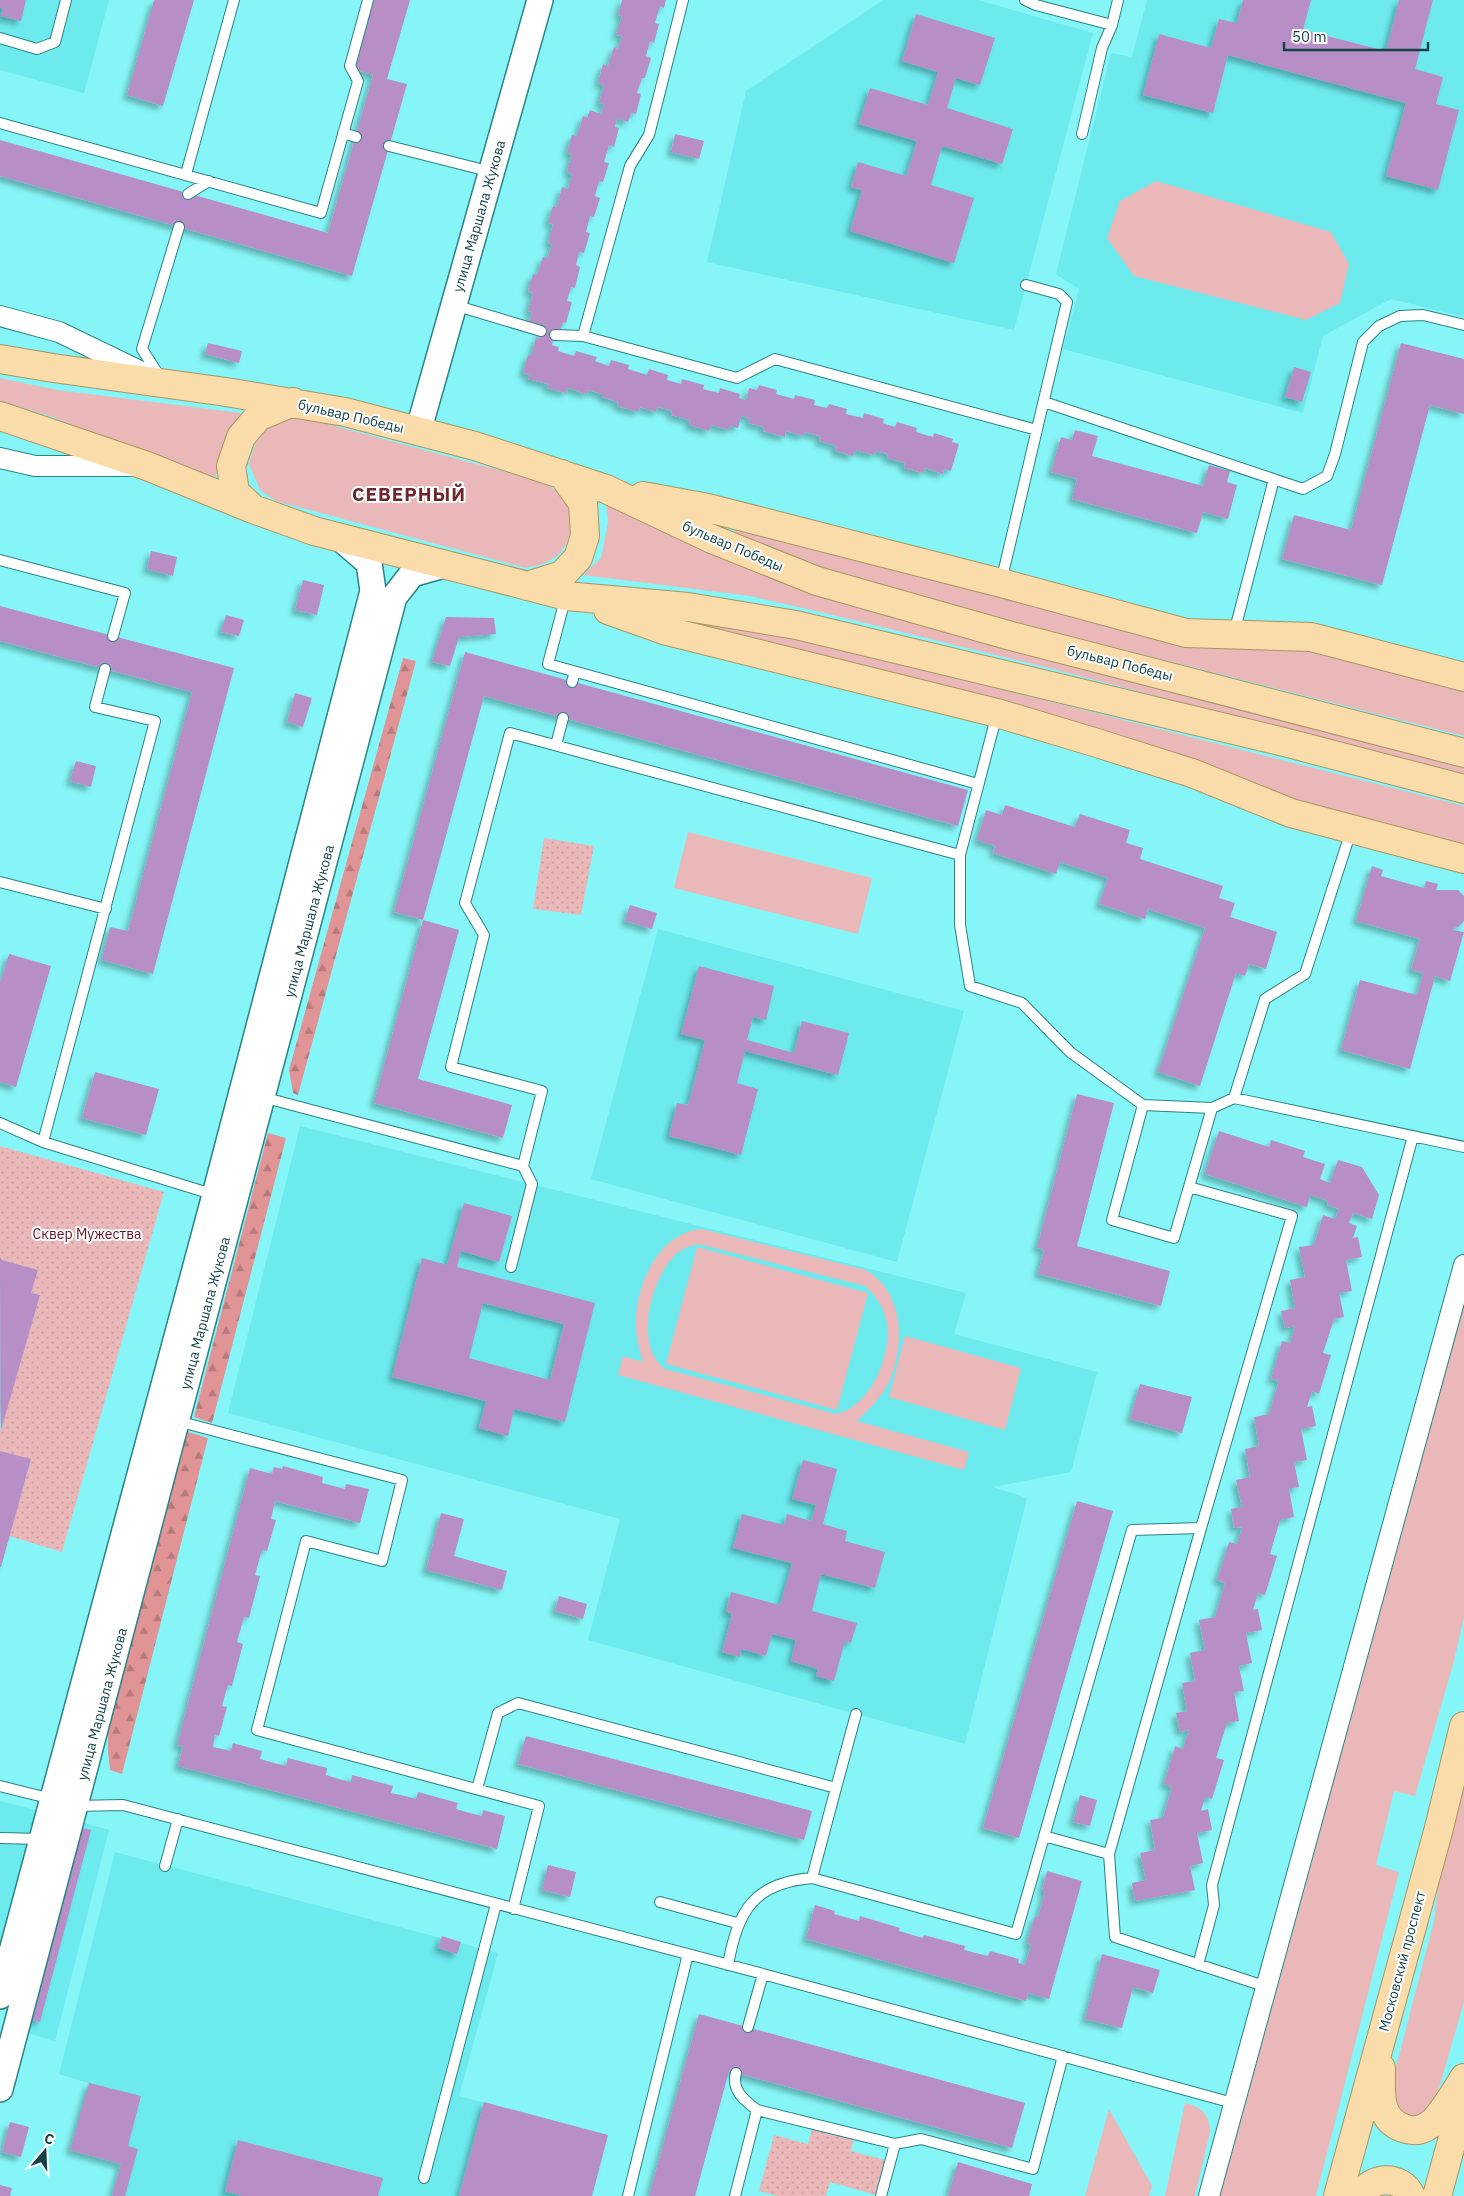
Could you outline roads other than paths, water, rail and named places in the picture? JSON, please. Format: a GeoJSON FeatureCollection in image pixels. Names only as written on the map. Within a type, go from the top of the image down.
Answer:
{"type":"FeatureCollection","features":[{"type":"Feature","properties":{"kind":"main road","name":"бульвар Победы"},"geometry":{"type":"LineString","coordinates":[[0,358],[53,368],[163,382],[293,402],[345,412],[475,446],[606,490],[712,539],[817,580],[1011,636],[1464,753]]}},
{"type":"Feature","properties":{"kind":"main road"},"geometry":{"type":"LineString","coordinates":[[253,509],[235,492],[231,466],[240,437],[258,417],[293,402]]}},
{"type":"Feature","properties":{"kind":"main road"},"geometry":{"type":"LineString","coordinates":[[0,416],[147,466],[253,509],[340,538],[566,596],[667,630],[997,714],[1192,772],[1291,812],[1464,859]]}},
{"type":"Feature","properties":{"kind":"main road"},"geometry":{"type":"LineString","coordinates":[[526,586],[562,575],[578,558],[586,536],[583,503],[562,474]]}},
{"type":"Feature","properties":{"kind":"main road"},"geometry":{"type":"LineString","coordinates":[[606,490],[708,508],[1001,583],[1186,633],[1234,633],[1312,637],[1464,676]]}},
{"type":"Feature","properties":{"kind":"main road"},"geometry":{"type":"LineString","coordinates":[[566,596],[688,607],[796,625],[1288,743],[1464,789]]}},
{"type":"Feature","properties":{"kind":"main road","name":"Московский проспект"},"geometry":{"type":"LineString","coordinates":[[1338,2196],[1439,1828],[1464,1726]]}},
{"type":"Feature","properties":{"kind":"main road"},"geometry":{"type":"LineString","coordinates":[[1381,2037],[1381,2100],[1384,2111],[1397,2126],[1417,2131],[1427,2127],[1437,2118],[1464,2078]]}},
{"type":"Feature","properties":{"kind":"main road"},"geometry":{"type":"LineString","coordinates":[[1437,2196],[1464,2097]]}},
{"type":"Feature","properties":{"kind":"main road"},"geometry":{"type":"LineString","coordinates":[[1360,2196],[1374,2182],[1388,2180],[1401,2184],[1411,2196]]}},
{"type":"Feature","properties":{"kind":"street","name":"улица Маршала Жукова"},"geometry":{"type":"LineString","coordinates":[[418,432],[540,0]]}},
{"type":"Feature","properties":{"kind":"street"},"geometry":{"type":"LineString","coordinates":[[0,316],[59,332],[163,382]]}},
{"type":"Feature","properties":{"kind":"street"},"geometry":{"type":"LineString","coordinates":[[0,458],[35,466],[147,466]]}},
{"type":"Feature","properties":{"kind":"street","name":"улица Маршала Жукова"},"geometry":{"type":"LineString","coordinates":[[0,2089],[64,1803],[225,1197],[374,591],[368,564],[340,538]]}},
{"type":"Feature","properties":{"kind":"street","name":"улица Маршала Жукова"},"geometry":{"type":"LineString","coordinates":[[0,1996],[42,1839],[64,1803],[177,1421],[225,1197],[262,1097],[394,597],[412,574],[444,565]]}},
{"type":"Feature","properties":{"kind":"street"},"geometry":{"type":"LineString","coordinates":[[1208,2196],[1267,1988],[1464,1265]]}},
{"type":"Feature","properties":{"kind":"lane"},"geometry":{"type":"LineString","coordinates":[[0,38],[38,49],[55,42],[66,0]]}},
{"type":"Feature","properties":{"kind":"lane"},"geometry":{"type":"LineString","coordinates":[[186,174],[234,0]]}},
{"type":"Feature","properties":{"kind":"lane"},"geometry":{"type":"LineString","coordinates":[[0,123],[321,213],[358,81],[350,66],[368,0]]}},
{"type":"Feature","properties":{"kind":"lane"},"geometry":{"type":"LineString","coordinates":[[583,336],[630,166],[649,136],[683,0]]}},
{"type":"Feature","properties":{"kind":"lane"},"geometry":{"type":"LineString","coordinates":[[1025,0],[1112,25]]}},
{"type":"Feature","properties":{"kind":"lane"},"geometry":{"type":"LineString","coordinates":[[1082,134],[1102,48],[1112,25],[1118,0]]}},
{"type":"Feature","properties":{"kind":"lane"},"geometry":{"type":"LineString","coordinates":[[343,133],[356,137]]}},
{"type":"Feature","properties":{"kind":"lane"},"geometry":{"type":"LineString","coordinates":[[389,146],[492,172]]}},
{"type":"Feature","properties":{"kind":"lane"},"geometry":{"type":"LineString","coordinates":[[188,194],[209,181]]}},
{"type":"Feature","properties":{"kind":"lane"},"geometry":{"type":"LineString","coordinates":[[163,382],[142,350],[179,227]]}},
{"type":"Feature","properties":{"kind":"lane"},"geometry":{"type":"LineString","coordinates":[[1001,583],[1068,302],[1059,294],[1026,284]]}},
{"type":"Feature","properties":{"kind":"lane"},"geometry":{"type":"LineString","coordinates":[[454,305],[542,331]]}},
{"type":"Feature","properties":{"kind":"lane"},"geometry":{"type":"LineString","coordinates":[[1044,402],[1303,488],[1327,476],[1335,454],[1363,342],[1379,326],[1400,316],[1423,315],[1464,326]]}},
{"type":"Feature","properties":{"kind":"lane"},"geometry":{"type":"LineString","coordinates":[[555,335],[583,336],[737,378],[775,359],[1037,430]]}},
{"type":"Feature","properties":{"kind":"lane"},"geometry":{"type":"LineString","coordinates":[[1234,633],[1274,479]]}},
{"type":"Feature","properties":{"kind":"lane"},"geometry":{"type":"LineString","coordinates":[[0,560],[124,593],[114,636]]}},
{"type":"Feature","properties":{"kind":"lane"},"geometry":{"type":"LineString","coordinates":[[566,596],[548,664],[574,677],[978,784]]}},
{"type":"Feature","properties":{"kind":"lane"},"geometry":{"type":"LineString","coordinates":[[44,1142],[155,721],[95,706],[105,669]]}},
{"type":"Feature","properties":{"kind":"lane"},"geometry":{"type":"LineString","coordinates":[[997,714],[960,855],[960,925],[970,986],[1022,1003],[1070,1052],[1143,1105],[1212,1108],[1234,1098],[1464,1147]]}},
{"type":"Feature","properties":{"kind":"lane"},"geometry":{"type":"LineString","coordinates":[[556,745],[563,718]]}},
{"type":"Feature","properties":{"kind":"lane"},"geometry":{"type":"LineString","coordinates":[[511,1267],[532,1184],[523,1166],[542,1091],[451,1066],[484,935],[465,903],[510,733],[960,855]]}},
{"type":"Feature","properties":{"kind":"lane"},"geometry":{"type":"LineString","coordinates":[[1234,1098],[1265,999],[1305,974],[1352,830]]}},
{"type":"Feature","properties":{"kind":"lane"},"geometry":{"type":"LineString","coordinates":[[0,882],[106,909]]}},
{"type":"Feature","properties":{"kind":"lane"},"geometry":{"type":"LineString","coordinates":[[262,1097],[523,1166]]}},
{"type":"Feature","properties":{"kind":"lane"},"geometry":{"type":"LineString","coordinates":[[1143,1105],[1112,1220],[1174,1238],[1212,1108]]}},
{"type":"Feature","properties":{"kind":"lane"},"geometry":{"type":"LineString","coordinates":[[0,1123],[44,1142],[225,1197]]}},
{"type":"Feature","properties":{"kind":"lane"},"geometry":{"type":"LineString","coordinates":[[1198,1965],[1214,1905],[1212,1885],[1413,1136]]}},
{"type":"Feature","properties":{"kind":"lane"},"geometry":{"type":"LineString","coordinates":[[1189,1187],[1292,1216],[1109,1854],[1115,1937],[1267,1988]]}},
{"type":"Feature","properties":{"kind":"lane"},"geometry":{"type":"LineString","coordinates":[[177,1421],[402,1480],[382,1561],[306,1541],[257,1730],[540,1806],[513,1909]]}},
{"type":"Feature","properties":{"kind":"lane"},"geometry":{"type":"LineString","coordinates":[[728,1965],[737,1924],[758,1895],[791,1880],[812,1878],[1016,1934],[1132,1530],[1201,1528]]}},
{"type":"Feature","properties":{"kind":"lane"},"geometry":{"type":"LineString","coordinates":[[477,1789],[498,1713],[518,1703],[836,1788]]}},
{"type":"Feature","properties":{"kind":"lane"},"geometry":{"type":"LineString","coordinates":[[812,1878],[856,1714]]}},
{"type":"Feature","properties":{"kind":"lane"},"geometry":{"type":"LineString","coordinates":[[0,1786],[64,1803],[123,1805],[178,1819],[763,1974],[1233,2103]]}},
{"type":"Feature","properties":{"kind":"lane"},"geometry":{"type":"LineString","coordinates":[[165,1866],[178,1819]]}},
{"type":"Feature","properties":{"kind":"lane"},"geometry":{"type":"LineString","coordinates":[[1044,1836],[1109,1854]]}},
{"type":"Feature","properties":{"kind":"lane"},"geometry":{"type":"LineString","coordinates":[[0,1838],[42,1839]]}},
{"type":"Feature","properties":{"kind":"lane"},"geometry":{"type":"LineString","coordinates":[[660,1902],[737,1924]]}},
{"type":"Feature","properties":{"kind":"lane"},"geometry":{"type":"LineString","coordinates":[[424,2178],[496,1904]]}},
{"type":"Feature","properties":{"kind":"lane"},"geometry":{"type":"LineString","coordinates":[[628,2196],[688,1954]]}},
{"type":"Feature","properties":{"kind":"lane"},"geometry":{"type":"LineString","coordinates":[[748,2027],[763,1974]]}},
{"type":"Feature","properties":{"kind":"lane"},"geometry":{"type":"LineString","coordinates":[[736,2072],[734,2079],[737,2090],[746,2102],[757,2110],[895,2144],[922,2139],[1033,2169],[1063,2056]]}},
{"type":"Feature","properties":{"kind":"lane"},"geometry":{"type":"LineString","coordinates":[[735,2196],[757,2110]]}},
{"type":"Feature","properties":{"kind":"lane"},"geometry":{"type":"LineString","coordinates":[[880,2196],[895,2144]]}},
{"type":"Feature","properties":{"kind":"district","name":"СЕВЕРНЫЙ"},"geometry":{"type":"Point","coordinates":[409,494]}},
{"type":"Feature","properties":{"kind":"park label","name":"Сквер Мужества"},"geometry":{"type":"Point","coordinates":[87,1234]}}]}
